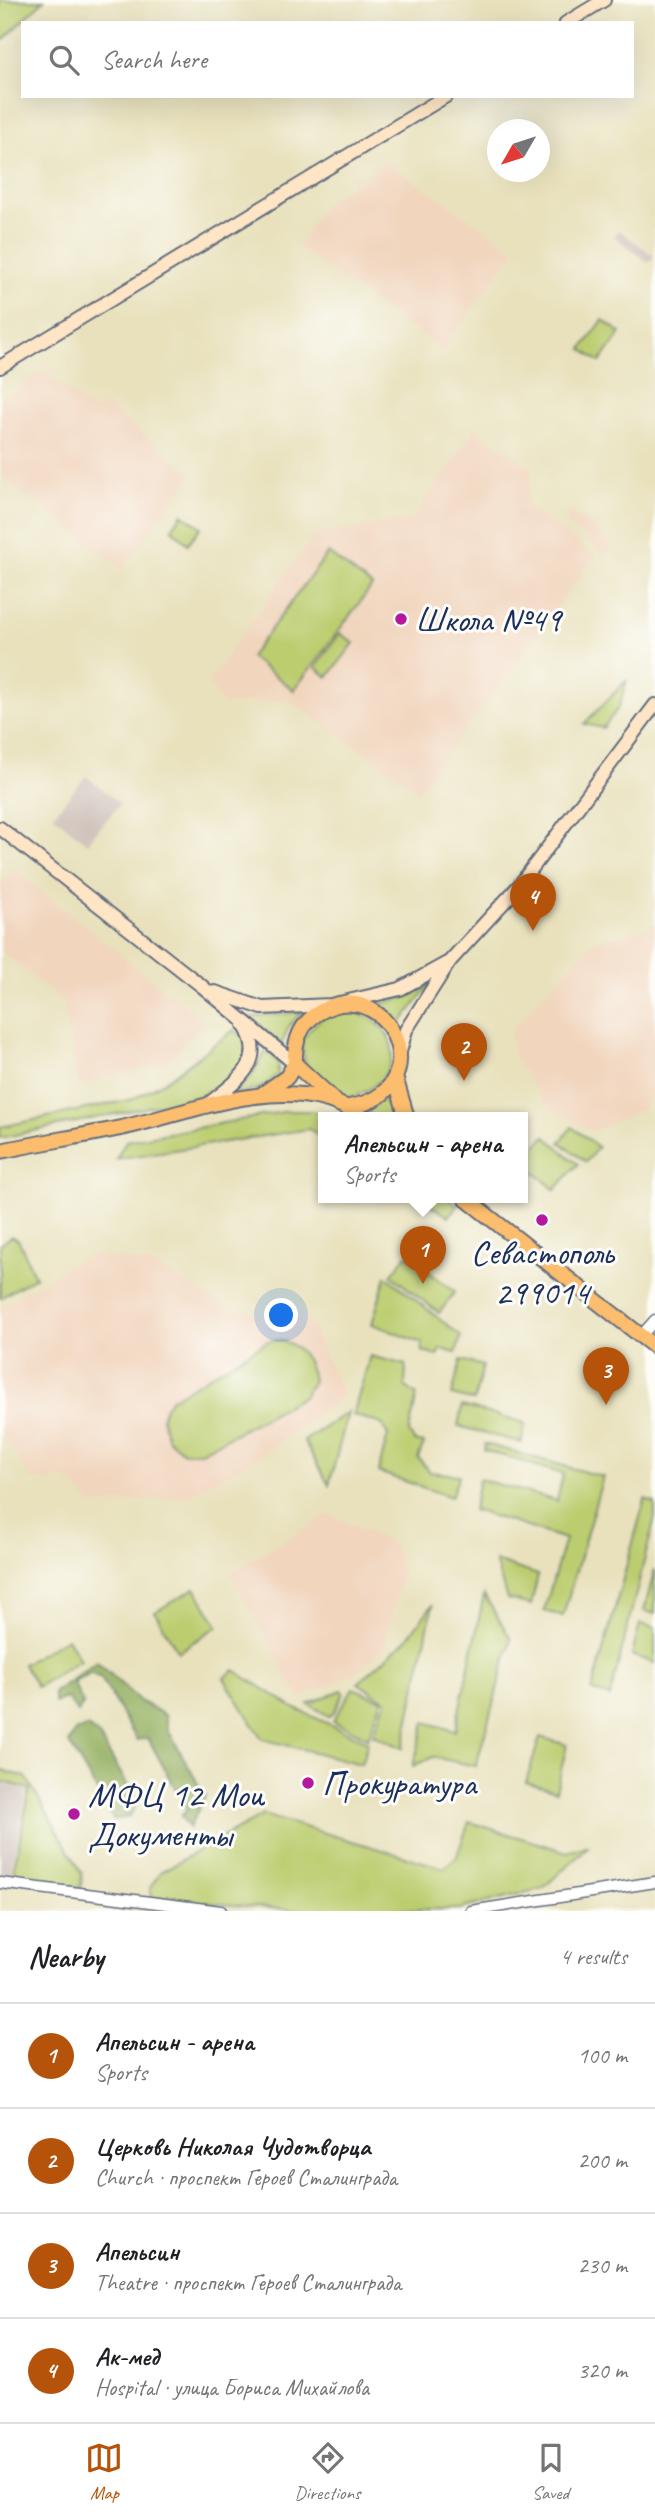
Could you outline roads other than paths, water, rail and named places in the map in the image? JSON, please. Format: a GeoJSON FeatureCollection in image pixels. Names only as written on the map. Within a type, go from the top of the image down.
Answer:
{"type":"FeatureCollection","features":[{"type":"Feature","properties":{"kind":"main road"},"geometry":{"type":"LineString","coordinates":[[261,1095],[287,1077],[295,1064],[294,1047],[300,1030],[313,1016],[331,1005],[361,1005],[372,1009],[386,1021],[400,1052],[395,1077],[384,1092],[367,1104],[349,1107]]}},
{"type":"Feature","properties":{"kind":"main road"},"geometry":{"type":"LineString","coordinates":[[295,1064],[334,1100],[355,1112]]}},
{"type":"Feature","properties":{"kind":"main road"},"geometry":{"type":"LineString","coordinates":[[395,1077],[405,1112]]}},
{"type":"Feature","properties":{"kind":"main road"},"geometry":{"type":"LineString","coordinates":[[0,1151],[123,1127],[207,1105],[261,1095],[334,1100]]}},
{"type":"Feature","properties":{"kind":"main road"},"geometry":{"type":"LineString","coordinates":[[471,1203],[655,1347]]}},
{"type":"Feature","properties":{"kind":"street"},"geometry":{"type":"LineString","coordinates":[[569,21],[604,0]]}},
{"type":"Feature","properties":{"kind":"street"},"geometry":{"type":"LineString","coordinates":[[0,367],[443,98]]}},
{"type":"Feature","properties":{"kind":"street"},"geometry":{"type":"LineString","coordinates":[[400,1052],[406,1030],[450,961],[518,887],[655,705]]}},
{"type":"Feature","properties":{"kind":"street"},"geometry":{"type":"LineString","coordinates":[[0,828],[295,1064]]}},
{"type":"Feature","properties":{"kind":"street"},"geometry":{"type":"LineString","coordinates":[[203,988],[238,1003],[262,1008],[331,1005],[400,989],[450,961]]}},
{"type":"Feature","properties":{"kind":"street"},"geometry":{"type":"LineString","coordinates":[[207,1105],[245,1073],[255,1053],[252,1037],[240,1019]]}},
{"type":"Feature","properties":{"kind":"street"},"geometry":{"type":"LineString","coordinates":[[641,1336],[655,1320]]}},
{"type":"Feature","properties":{"kind":"street"},"geometry":{"type":"LineString","coordinates":[[471,1911],[655,1882]]}},
{"type":"Feature","properties":{"kind":"street"},"geometry":{"type":"LineString","coordinates":[[0,1883],[221,1911]]}},
{"type":"Feature","properties":{"kind":"place","name":"Школа №49"},"geometry":{"type":"Point","coordinates":[401,619]}},
{"type":"Feature","properties":{"kind":"place","name":"Ак-мед"},"geometry":{"type":"Point","coordinates":[533,931]}},
{"type":"Feature","properties":{"kind":"place","name":"Церковь Николая Чудотворца"},"geometry":{"type":"Point","coordinates":[464,1081]}},
{"type":"Feature","properties":{"kind":"place","name":"Севастополь 299014"},"geometry":{"type":"Point","coordinates":[542,1220]}},
{"type":"Feature","properties":{"kind":"place","name":"Апельсин - арена"},"geometry":{"type":"Point","coordinates":[423,1284]}},
{"type":"Feature","properties":{"kind":"place","name":"Апельсин"},"geometry":{"type":"Point","coordinates":[606,1405]}},
{"type":"Feature","properties":{"kind":"place","name":"Прокуратура"},"geometry":{"type":"Point","coordinates":[308,1783]}},
{"type":"Feature","properties":{"kind":"place","name":"МФЦ 12 Мои Документы"},"geometry":{"type":"Point","coordinates":[74,1814]}}]}
